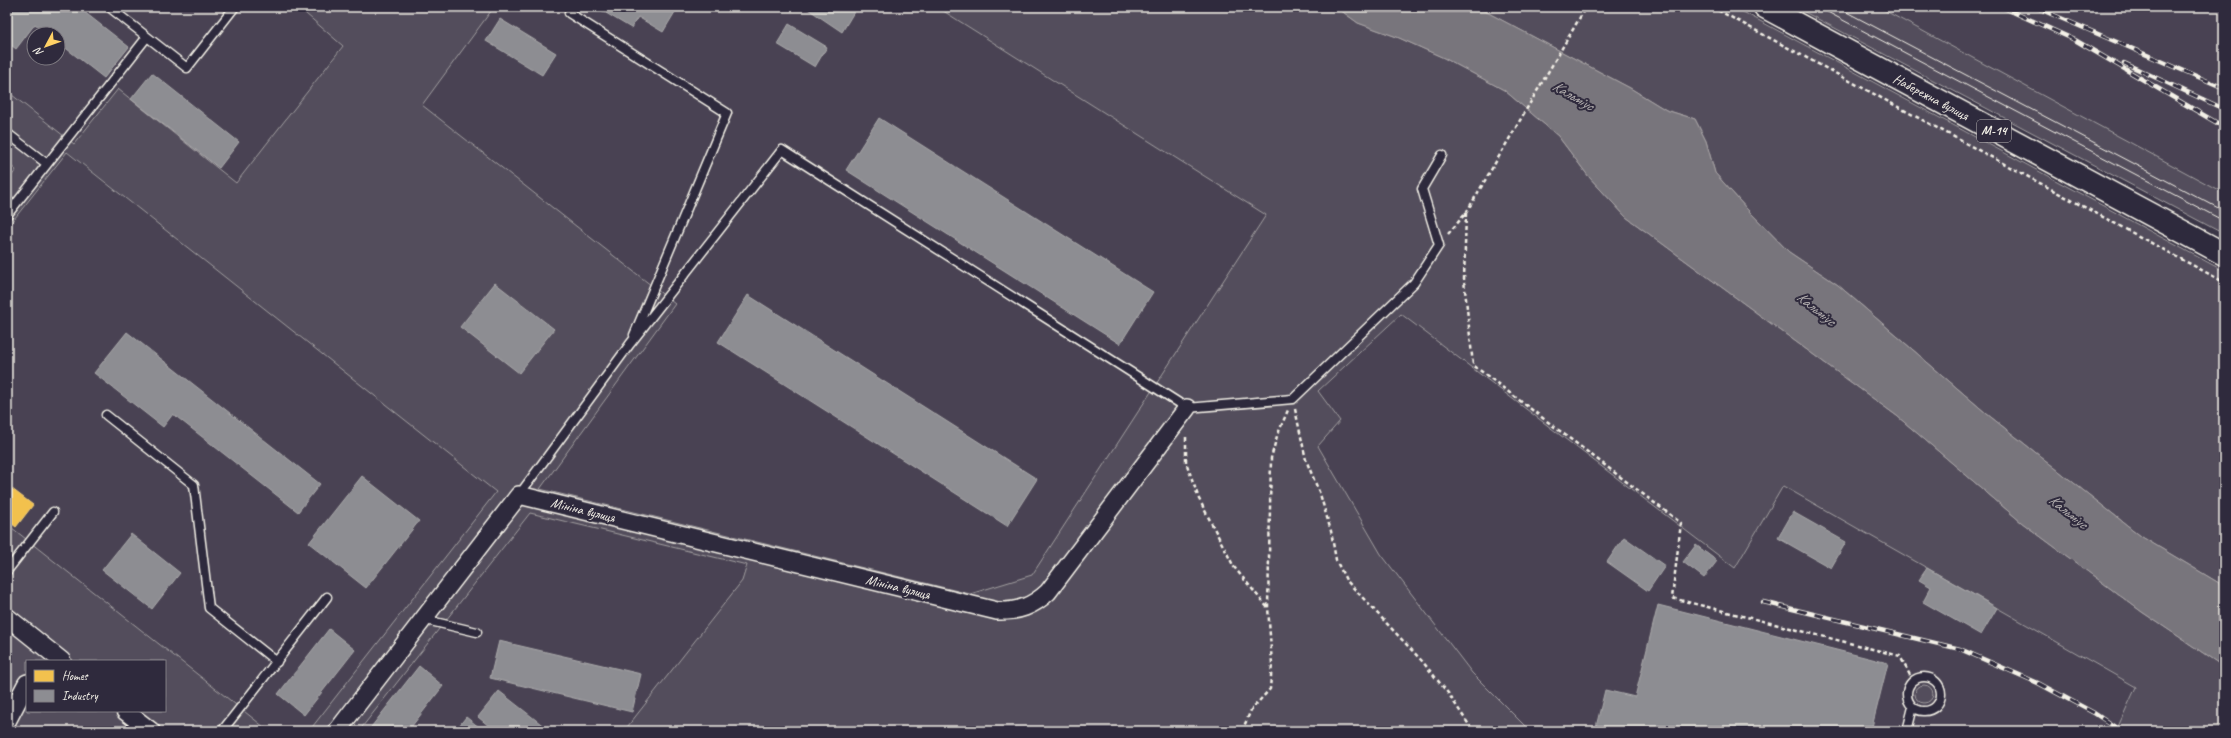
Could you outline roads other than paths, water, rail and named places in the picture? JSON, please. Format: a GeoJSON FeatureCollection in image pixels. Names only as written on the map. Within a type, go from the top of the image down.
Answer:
{"type":"FeatureCollection","features":[{"type":"Feature","properties":{"kind":"highway","name":"Набережна вулиця"},"geometry":{"type":"LineString","coordinates":[[1765,7],[2224,254]]}},
{"type":"Feature","properties":{"kind":"street","name":"Мініна вулиця"},"geometry":{"type":"LineString","coordinates":[[519,495],[997,611],[1016,610],[1034,604],[1048,592],[1187,408]]}},
{"type":"Feature","properties":{"kind":"street"},"geometry":{"type":"LineString","coordinates":[[337,731],[519,495]]}},
{"type":"Feature","properties":{"kind":"street"},"geometry":{"type":"LineString","coordinates":[[7,617],[51,658]]}},
{"type":"Feature","properties":{"kind":"street"},"geometry":{"type":"LineString","coordinates":[[7,721],[26,685]]}},
{"type":"Feature","properties":{"kind":"street"},"geometry":{"type":"LineString","coordinates":[[126,712],[151,731]]}},
{"type":"Feature","properties":{"kind":"lane"},"geometry":{"type":"LineString","coordinates":[[109,7],[187,68],[234,8],[232,7]]}},
{"type":"Feature","properties":{"kind":"lane"},"geometry":{"type":"LineString","coordinates":[[573,7],[569,13],[727,113],[630,344]]}},
{"type":"Feature","properties":{"kind":"lane"},"geometry":{"type":"LineString","coordinates":[[7,216],[147,37]]}},
{"type":"Feature","properties":{"kind":"lane"},"geometry":{"type":"LineString","coordinates":[[7,133],[47,164]]}},
{"type":"Feature","properties":{"kind":"lane"},"geometry":{"type":"LineString","coordinates":[[519,495],[630,344],[782,150],[1187,408],[1293,399],[1414,282],[1439,245],[1422,188],[1442,155]]}},
{"type":"Feature","properties":{"kind":"lane"},"geometry":{"type":"LineString","coordinates":[[106,415],[194,485],[209,608],[277,662]]}},
{"type":"Feature","properties":{"kind":"lane"},"geometry":{"type":"LineString","coordinates":[[7,571],[53,512]]}},
{"type":"Feature","properties":{"kind":"lane"},"geometry":{"type":"LineString","coordinates":[[222,731],[327,597]]}},
{"type":"Feature","properties":{"kind":"lane"},"geometry":{"type":"LineString","coordinates":[[422,619],[476,632]]}},
{"type":"Feature","properties":{"kind":"lane"},"geometry":{"type":"LineString","coordinates":[[1924,677],[1934,681],[1941,691],[1939,702],[1935,707],[1924,711],[1913,707],[1909,703],[1907,691],[1913,681],[1924,677]]}},
{"type":"Feature","properties":{"kind":"lane"},"geometry":{"type":"LineString","coordinates":[[1907,731],[1913,707]]}},
{"type":"Feature","properties":{"kind":"water","name":"Кальміус"},"geometry":{"type":"Polygon","coordinates":[[[1336,7],[1477,7],[1630,88],[1666,110],[1695,119],[1706,141],[1715,173],[1746,208],[1789,252],[1838,285],[1987,414],[2142,537],[2224,586],[2224,667],[2142,612],[2021,522],[1897,416],[1626,217],[1589,177],[1558,136],[1504,90],[1444,58],[1397,37],[1358,23],[1336,7]]]}},
{"type":"Feature","properties":{"kind":"tram line"},"geometry":{"type":"LineString","coordinates":[[1818,7],[2224,221]]}},
{"type":"Feature","properties":{"kind":"tram line"},"geometry":{"type":"LineString","coordinates":[[1837,7],[2224,211]]}},
{"type":"Feature","properties":{"kind":"railway"},"geometry":{"type":"LineString","coordinates":[[2002,7],[2075,40],[2224,127]]}},
{"type":"Feature","properties":{"kind":"railway"},"geometry":{"type":"LineString","coordinates":[[2035,7],[2224,88]]}},
{"type":"Feature","properties":{"kind":"railway"},"geometry":{"type":"LineString","coordinates":[[2124,63],[2224,109]]}},
{"type":"Feature","properties":{"kind":"railway"},"geometry":{"type":"LineString","coordinates":[[1763,602],[1960,649],[2038,683],[2094,713],[2121,731]]}}]}
